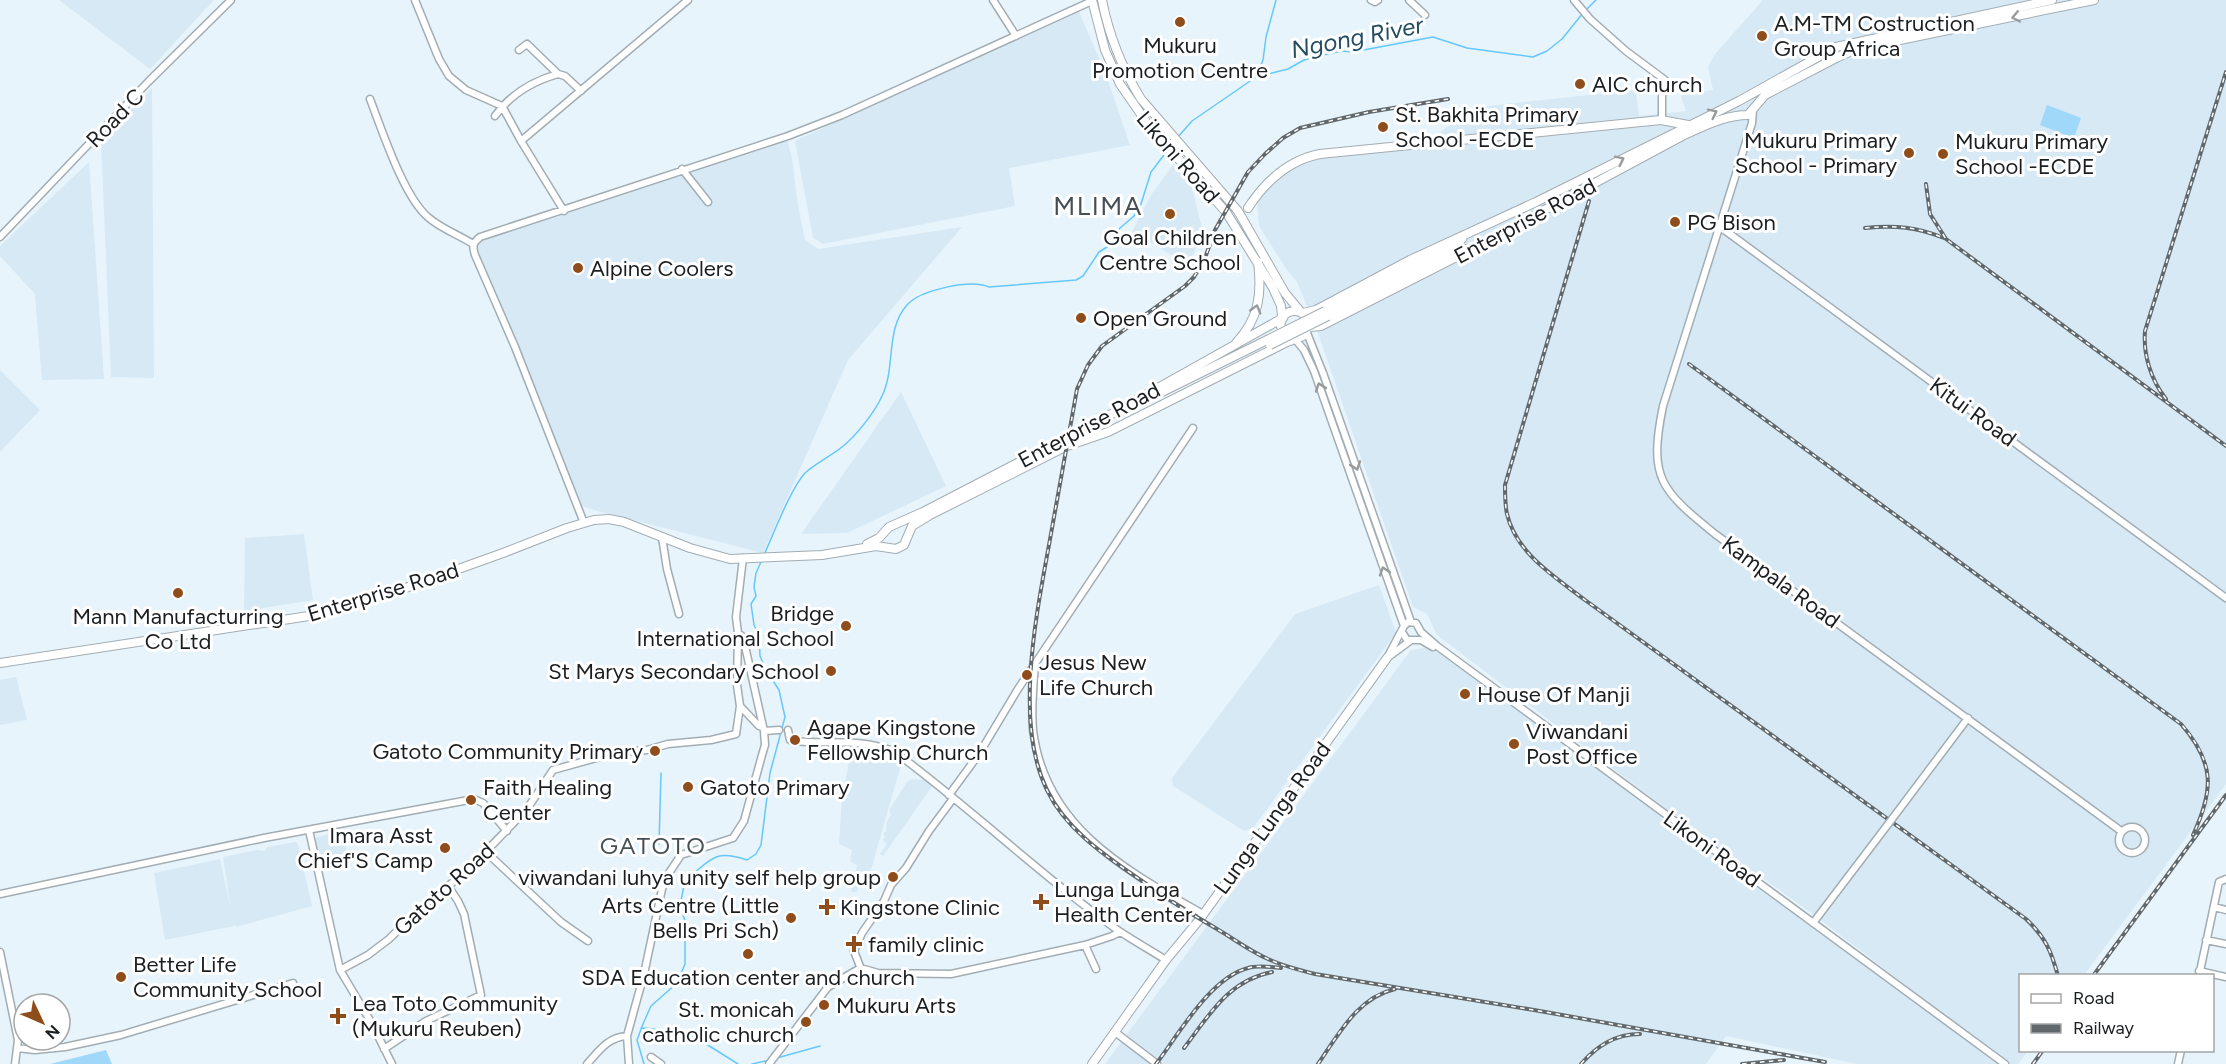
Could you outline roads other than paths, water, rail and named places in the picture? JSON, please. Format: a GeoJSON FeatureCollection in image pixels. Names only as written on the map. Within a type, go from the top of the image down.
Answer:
{"type":"FeatureCollection","features":[{"type":"Feature","properties":{"kind":"main road","name":"Likoni Road"},"geometry":{"type":"LineString","coordinates":[[1102,0],[1114,46],[1131,82],[1152,115],[1186,150],[1238,211],[1290,301],[1301,312]]}},
{"type":"Feature","properties":{"kind":"main road","name":"Enterprise Road"},"geometry":{"type":"LineString","coordinates":[[1301,312],[1316,310],[1410,260],[1536,202],[1741,99],[1836,47],[2052,0]]}},
{"type":"Feature","properties":{"kind":"main road","name":"Enterprise Road"},"geometry":{"type":"LineString","coordinates":[[1308,330],[1321,326],[1472,249],[1684,135],[1723,118],[1751,113],[1765,95],[1838,57],[1856,50],[2094,0]]}},
{"type":"Feature","properties":{"kind":"main road","name":"Likoni Road"},"geometry":{"type":"LineString","coordinates":[[1092,1],[1105,50],[1120,84],[1135,107],[1229,216],[1257,260],[1281,306],[1281,318]]}},
{"type":"Feature","properties":{"kind":"main road"},"geometry":{"type":"LineString","coordinates":[[1742,115],[1736,107],[1741,99],[1751,100],[1754,109]]}},
{"type":"Feature","properties":{"kind":"main road"},"geometry":{"type":"LineString","coordinates":[[1240,232],[1248,208],[1275,176],[1307,156],[1372,147],[1662,120],[1688,125]]}},
{"type":"Feature","properties":{"kind":"main road"},"geometry":{"type":"LineString","coordinates":[[1229,216],[1248,208]]}},
{"type":"Feature","properties":{"kind":"main road"},"geometry":{"type":"LineString","coordinates":[[1106,417],[1128,409],[1454,245],[1467,233]]}},
{"type":"Feature","properties":{"kind":"main road"},"geometry":{"type":"LineString","coordinates":[[1108,432],[1130,416],[1447,256],[1457,251],[1472,249]]}},
{"type":"Feature","properties":{"kind":"main road"},"geometry":{"type":"LineString","coordinates":[[1229,350],[1250,325],[1257,309],[1260,288],[1257,260]]}},
{"type":"Feature","properties":{"kind":"main road"},"geometry":{"type":"LineString","coordinates":[[1281,306],[1287,306],[1290,301]]}},
{"type":"Feature","properties":{"kind":"main road"},"geometry":{"type":"LineString","coordinates":[[1292,310],[1301,312],[1307,317],[1308,330],[1294,339],[1282,332],[1281,318],[1292,310]]}},
{"type":"Feature","properties":{"kind":"main road","name":"Enterprise Road"},"geometry":{"type":"LineString","coordinates":[[894,526],[1106,417],[1229,350],[1281,318]]}},
{"type":"Feature","properties":{"kind":"main road","name":"Enterprise Road"},"geometry":{"type":"LineString","coordinates":[[906,537],[914,524],[959,500],[1067,446],[1108,432],[1294,339]]}},
{"type":"Feature","properties":{"kind":"main road","name":"Enterprise Road"},"geometry":{"type":"LineString","coordinates":[[0,663],[322,614],[386,595],[584,524],[609,519],[646,529],[662,537],[730,559],[822,555],[861,547]]}},
{"type":"Feature","properties":{"kind":"main road"},"geometry":{"type":"LineString","coordinates":[[894,526],[902,529],[906,537],[904,545],[894,550],[886,547],[861,547],[874,541],[886,529],[894,526]]}},
{"type":"Feature","properties":{"kind":"main road"},"geometry":{"type":"LineString","coordinates":[[883,534],[886,547]]}},
{"type":"Feature","properties":{"kind":"main road","name":"Lunga Lunga Road"},"geometry":{"type":"LineString","coordinates":[[1092,1064],[1387,658]]}},
{"type":"Feature","properties":{"kind":"street","name":"Road C"},"geometry":{"type":"LineString","coordinates":[[0,237],[149,81],[231,0]]}},
{"type":"Feature","properties":{"kind":"street"},"geometry":{"type":"LineString","coordinates":[[415,0],[439,59],[449,76],[466,90],[502,106],[564,211]]}},
{"type":"Feature","properties":{"kind":"street"},"geometry":{"type":"LineString","coordinates":[[521,141],[688,0]]}},
{"type":"Feature","properties":{"kind":"street"},"geometry":{"type":"LineString","coordinates":[[993,0],[1016,36]]}},
{"type":"Feature","properties":{"kind":"street"},"geometry":{"type":"LineString","coordinates":[[1371,0],[1375,2],[1378,0]]}},
{"type":"Feature","properties":{"kind":"street"},"geometry":{"type":"LineString","coordinates":[[1409,0],[1425,15]]}},
{"type":"Feature","properties":{"kind":"street"},"geometry":{"type":"LineString","coordinates":[[1574,0],[1590,19],[1626,51],[1665,80],[1662,120]]}},
{"type":"Feature","properties":{"kind":"street"},"geometry":{"type":"LineString","coordinates":[[473,244],[480,237],[788,136],[842,115],[1092,1]]}},
{"type":"Feature","properties":{"kind":"street"},"geometry":{"type":"LineString","coordinates":[[519,50],[527,44],[558,74],[565,76],[581,91]]}},
{"type":"Feature","properties":{"kind":"street"},"geometry":{"type":"LineString","coordinates":[[495,116],[502,106],[531,85],[558,74]]}},
{"type":"Feature","properties":{"kind":"street"},"geometry":{"type":"LineString","coordinates":[[370,99],[410,193],[420,209],[429,218],[473,244],[475,255],[584,524]]}},
{"type":"Feature","properties":{"kind":"street","name":"Kampala Road"},"geometry":{"type":"LineString","coordinates":[[1754,109],[1754,118],[1663,406],[1656,448],[1659,468],[1665,485],[1679,504],[1715,534],[2121,831]]}},
{"type":"Feature","properties":{"kind":"street"},"geometry":{"type":"LineString","coordinates":[[1742,115],[1747,121],[1746,139]]}},
{"type":"Feature","properties":{"kind":"street"},"geometry":{"type":"LineString","coordinates":[[682,170],[708,202]]}},
{"type":"Feature","properties":{"kind":"street","name":"Kitui Road"},"geometry":{"type":"LineString","coordinates":[[1719,226],[2226,598]]}},
{"type":"Feature","properties":{"kind":"street"},"geometry":{"type":"LineString","coordinates":[[1308,330],[1411,622]]}},
{"type":"Feature","properties":{"kind":"street"},"geometry":{"type":"LineString","coordinates":[[1294,339],[1304,350],[1314,371],[1405,638],[1413,640],[1422,632],[1419,624],[1411,622]]}},
{"type":"Feature","properties":{"kind":"street"},"geometry":{"type":"LineString","coordinates":[[950,795],[1193,428]]}},
{"type":"Feature","properties":{"kind":"street"},"geometry":{"type":"LineString","coordinates":[[662,537],[667,568],[679,614]]}},
{"type":"Feature","properties":{"kind":"street","name":"Gatoto Road"},"geometry":{"type":"LineString","coordinates":[[340,970],[368,955],[389,939],[422,907],[468,870],[527,809],[553,770],[615,753],[735,735],[738,729],[740,706],[737,685],[736,606],[743,558]]}},
{"type":"Feature","properties":{"kind":"street"},"geometry":{"type":"LineString","coordinates":[[1403,629],[1411,622]]}},
{"type":"Feature","properties":{"kind":"street","name":"Lunga Lunga Road"},"geometry":{"type":"LineString","coordinates":[[1387,658],[1403,629]]}},
{"type":"Feature","properties":{"kind":"street","name":"Likoni Road"},"geometry":{"type":"LineString","coordinates":[[1422,632],[1437,646],[1696,839],[1814,923],[2003,1064]]}},
{"type":"Feature","properties":{"kind":"street"},"geometry":{"type":"LineString","coordinates":[[629,1064],[627,1036],[667,876],[681,855],[733,838],[739,831],[761,761],[765,745],[764,729],[744,637],[738,633]]}},
{"type":"Feature","properties":{"kind":"street","name":"Lunga Lunga Road"},"geometry":{"type":"LineString","coordinates":[[1387,658],[1413,640]]}},
{"type":"Feature","properties":{"kind":"street","name":"Likoni Road"},"geometry":{"type":"LineString","coordinates":[[1413,640],[1422,640],[1447,657],[2003,1064]]}},
{"type":"Feature","properties":{"kind":"street"},"geometry":{"type":"LineString","coordinates":[[1035,665],[1032,708],[1038,755],[1044,772],[1066,813],[1099,849],[1203,914]]}},
{"type":"Feature","properties":{"kind":"street"},"geometry":{"type":"LineString","coordinates":[[740,706],[759,726],[764,729],[779,730]]}},
{"type":"Feature","properties":{"kind":"street"},"geometry":{"type":"LineString","coordinates":[[1814,923],[1968,718]]}},
{"type":"Feature","properties":{"kind":"street"},"geometry":{"type":"LineString","coordinates":[[788,730],[790,740],[793,741],[819,743],[846,741],[884,747],[895,752],[1120,932],[1166,960]]}},
{"type":"Feature","properties":{"kind":"street"},"geometry":{"type":"LineString","coordinates":[[0,894],[264,838],[474,799],[483,803],[507,831]]}},
{"type":"Feature","properties":{"kind":"street"},"geometry":{"type":"LineString","coordinates":[[861,969],[854,951],[858,939],[884,901],[891,885],[906,868],[941,814],[952,800],[955,800]]}},
{"type":"Feature","properties":{"kind":"street"},"geometry":{"type":"LineString","coordinates":[[2130,827],[2143,832],[2146,841],[2142,849],[2133,853],[2124,850],[2120,842],[2121,831],[2130,827]]}},
{"type":"Feature","properties":{"kind":"street"},"geometry":{"type":"LineString","coordinates":[[309,830],[340,970],[371,1022],[392,1064]]}},
{"type":"Feature","properties":{"kind":"street"},"geometry":{"type":"LineString","coordinates":[[486,852],[561,922],[588,941]]}},
{"type":"Feature","properties":{"kind":"street"},"geometry":{"type":"LineString","coordinates":[[2199,973],[2219,882],[2226,879]]}},
{"type":"Feature","properties":{"kind":"street"},"geometry":{"type":"LineString","coordinates":[[384,1049],[426,1021],[481,995],[464,914],[448,886]]}},
{"type":"Feature","properties":{"kind":"street"},"geometry":{"type":"LineString","coordinates":[[2214,907],[2226,910]]}},
{"type":"Feature","properties":{"kind":"street"},"geometry":{"type":"LineString","coordinates":[[771,1061],[828,987],[847,974],[861,969],[878,973],[951,974],[1084,945],[1120,932]]}},
{"type":"Feature","properties":{"kind":"street"},"geometry":{"type":"LineString","coordinates":[[2206,940],[2226,944]]}},
{"type":"Feature","properties":{"kind":"street"},"geometry":{"type":"LineString","coordinates":[[1084,945],[1096,969]]}},
{"type":"Feature","properties":{"kind":"street"},"geometry":{"type":"LineString","coordinates":[[0,952],[12,1011]]}},
{"type":"Feature","properties":{"kind":"street"},"geometry":{"type":"LineString","coordinates":[[72,1046],[121,1035],[293,983]]}},
{"type":"Feature","properties":{"kind":"street"},"geometry":{"type":"LineString","coordinates":[[1115,1032],[1157,1064]]}},
{"type":"Feature","properties":{"kind":"street"},"geometry":{"type":"LineString","coordinates":[[587,1064],[607,1041],[627,1036]]}},
{"type":"Feature","properties":{"kind":"street"},"geometry":{"type":"LineString","coordinates":[[651,1057],[662,1064]]}},
{"type":"Feature","properties":{"kind":"waterway"},"geometry":{"type":"LineString","coordinates":[[1256,77],[1263,60],[1266,37],[1276,0]]}},
{"type":"Feature","properties":{"kind":"waterway","name":"Ngong River"},"geometry":{"type":"LineString","coordinates":[[1586,10],[1596,0]]}},
{"type":"Feature","properties":{"kind":"waterway","name":"Ngong River"},"geometry":{"type":"LineString","coordinates":[[1177,138],[1192,121],[1256,77],[1288,69],[1304,60],[1342,51],[1353,52],[1433,37],[1467,48],[1533,57],[1547,51],[1562,39],[1583,13]]}},
{"type":"Feature","properties":{"kind":"waterway","name":"Ngong River"},"geometry":{"type":"LineString","coordinates":[[764,555],[788,500],[805,473],[847,442],[865,423],[879,402],[889,373],[896,325],[907,305],[923,295],[958,285],[989,287],[1076,280],[1083,276],[1099,252],[1107,247],[1120,228],[1134,216],[1141,204],[1151,172],[1167,151]]}},
{"type":"Feature","properties":{"kind":"waterway","name":"Ngong River"},"geometry":{"type":"LineString","coordinates":[[644,1064],[637,1040],[643,1024],[651,1006],[677,983],[685,964],[685,921],[680,906],[685,880],[713,858],[727,855],[747,860],[756,854],[761,845],[770,773],[785,717],[779,690],[760,656],[759,635],[754,625],[751,604],[756,596],[754,587],[756,573],[761,562]]}},
{"type":"Feature","properties":{"kind":"waterway"},"geometry":{"type":"LineString","coordinates":[[659,844],[661,773]]}},
{"type":"Feature","properties":{"kind":"waterway"},"geometry":{"type":"LineString","coordinates":[[641,1028],[676,1033],[687,1032],[738,1064]]}},
{"type":"Feature","properties":{"kind":"waterway"},"geometry":{"type":"LineString","coordinates":[[777,1058],[820,1046]]}},
{"type":"Feature","properties":{"kind":"waterway"},"geometry":{"type":"LineString","coordinates":[[752,1064],[770,1060]]}},
{"type":"Feature","properties":{"kind":"railway"},"geometry":{"type":"LineString","coordinates":[[2166,399],[2149,367],[2145,349],[2145,331],[2226,72]]}},
{"type":"Feature","properties":{"kind":"railway"},"geometry":{"type":"LineString","coordinates":[[1448,99],[1369,112],[1300,128],[1283,138],[1248,172],[1215,230],[1205,258],[1194,277],[1185,286],[1102,346],[1088,365],[1077,389],[1034,636],[1030,702],[1032,733],[1037,763],[1047,790],[1067,820],[1108,857],[1160,894],[1255,952],[1279,964],[1315,974],[1825,1062]]}},
{"type":"Feature","properties":{"kind":"railway"},"geometry":{"type":"LineString","coordinates":[[1926,184],[1930,214],[1946,239],[2226,446]]}},
{"type":"Feature","properties":{"kind":"railway"},"geometry":{"type":"LineString","coordinates":[[1589,201],[1505,485],[1507,514],[1519,541],[1538,563],[1585,600],[2026,919],[2047,944],[2057,974]]}},
{"type":"Feature","properties":{"kind":"railway"},"geometry":{"type":"LineString","coordinates":[[1865,228],[1906,228],[1944,238]]}},
{"type":"Feature","properties":{"kind":"railway"},"geometry":{"type":"LineString","coordinates":[[1689,364],[2181,724],[2200,751],[2208,777],[2205,804],[2193,835]]}},
{"type":"Feature","properties":{"kind":"railway"},"geometry":{"type":"LineString","coordinates":[[2094,974],[2226,795]]}},
{"type":"Feature","properties":{"kind":"railway"},"geometry":{"type":"LineString","coordinates":[[1156,1064],[1196,1008],[1221,983],[1248,968],[1260,966],[1281,968]]}},
{"type":"Feature","properties":{"kind":"railway"},"geometry":{"type":"LineString","coordinates":[[1184,1048],[1212,1011],[1232,991],[1257,976],[1272,972]]}},
{"type":"Feature","properties":{"kind":"railway"},"geometry":{"type":"LineString","coordinates":[[1318,1064],[1359,1009],[1370,1000],[1395,989]]}},
{"type":"Feature","properties":{"kind":"railway"},"geometry":{"type":"LineString","coordinates":[[1581,1064],[1607,1042],[1622,1036],[1640,1034]]}},
{"type":"Feature","properties":{"kind":"railway"},"geometry":{"type":"LineString","coordinates":[[2033,1064],[2042,1052]]}},
{"type":"Feature","properties":{"kind":"railway"},"geometry":{"type":"LineString","coordinates":[[1742,1064],[1784,1060]]}},
{"type":"Feature","properties":{"kind":"place","name":"Mukuru Promotion Centre"},"geometry":{"type":"Point","coordinates":[1180,22]}},
{"type":"Feature","properties":{"kind":"place","name":"A.M-TM Costruction Group Africa"},"geometry":{"type":"Point","coordinates":[1762,36]}},
{"type":"Feature","properties":{"kind":"place","name":"AIC church"},"geometry":{"type":"Point","coordinates":[1580,84]}},
{"type":"Feature","properties":{"kind":"place","name":"St. Bakhita Primary School -ECDE"},"geometry":{"type":"Point","coordinates":[1383,127]}},
{"type":"Feature","properties":{"kind":"place","name":"Mukuru Primary School - Primary"},"geometry":{"type":"Point","coordinates":[1909,153]}},
{"type":"Feature","properties":{"kind":"place","name":"Mukuru Primary School -ECDE"},"geometry":{"type":"Point","coordinates":[1943,154]}},
{"type":"Feature","properties":{"kind":"place","name":"Goal Children Centre School"},"geometry":{"type":"Point","coordinates":[1170,214]}},
{"type":"Feature","properties":{"kind":"place","name":"PG Bison"},"geometry":{"type":"Point","coordinates":[1675,222]}},
{"type":"Feature","properties":{"kind":"place","name":"Alpine Coolers"},"geometry":{"type":"Point","coordinates":[578,268]}},
{"type":"Feature","properties":{"kind":"place","name":"Open Ground"},"geometry":{"type":"Point","coordinates":[1081,318]}},
{"type":"Feature","properties":{"kind":"place","name":"Mann Manufacturring Co Ltd"},"geometry":{"type":"Point","coordinates":[178,593]}},
{"type":"Feature","properties":{"kind":"place","name":"Bridge International School"},"geometry":{"type":"Point","coordinates":[846,626]}},
{"type":"Feature","properties":{"kind":"place","name":"St Marys Secondary School"},"geometry":{"type":"Point","coordinates":[831,671]}},
{"type":"Feature","properties":{"kind":"place","name":"Jesus New Life Church"},"geometry":{"type":"Point","coordinates":[1027,675]}},
{"type":"Feature","properties":{"kind":"place","name":"House Of Manji"},"geometry":{"type":"Point","coordinates":[1465,694]}},
{"type":"Feature","properties":{"kind":"place","name":"Agape Kingstone Fellowship Church"},"geometry":{"type":"Point","coordinates":[795,740]}},
{"type":"Feature","properties":{"kind":"place","name":"Viwandani Post Office"},"geometry":{"type":"Point","coordinates":[1514,744]}},
{"type":"Feature","properties":{"kind":"place","name":"Gatoto Community Primary"},"geometry":{"type":"Point","coordinates":[655,751]}},
{"type":"Feature","properties":{"kind":"place","name":"Gatoto Primary"},"geometry":{"type":"Point","coordinates":[688,787]}},
{"type":"Feature","properties":{"kind":"place","name":"Faith Healing Center"},"geometry":{"type":"Point","coordinates":[471,800]}},
{"type":"Feature","properties":{"kind":"place","name":"Imara Asst Chief'S Camp"},"geometry":{"type":"Point","coordinates":[445,848]}},
{"type":"Feature","properties":{"kind":"place","name":"viwandani luhya unity self help group"},"geometry":{"type":"Point","coordinates":[893,877]}},
{"type":"Feature","properties":{"kind":"place","name":"Lunga Lunga Health Center"},"geometry":{"type":"Point","coordinates":[1041,902]}},
{"type":"Feature","properties":{"kind":"place","name":"Kingstone Clinic"},"geometry":{"type":"Point","coordinates":[827,907]}},
{"type":"Feature","properties":{"kind":"place","name":"Arts Centre (Little Bells Pri Sch)"},"geometry":{"type":"Point","coordinates":[791,918]}},
{"type":"Feature","properties":{"kind":"place","name":"family clinic"},"geometry":{"type":"Point","coordinates":[854,944]}},
{"type":"Feature","properties":{"kind":"place","name":"SDA Education center and church"},"geometry":{"type":"Point","coordinates":[748,954]}},
{"type":"Feature","properties":{"kind":"place","name":"Better Life Community School"},"geometry":{"type":"Point","coordinates":[121,977]}},
{"type":"Feature","properties":{"kind":"place","name":"Mukuru Arts"},"geometry":{"type":"Point","coordinates":[824,1005]}},
{"type":"Feature","properties":{"kind":"place","name":"Lea Toto Community (Mukuru Reuben)"},"geometry":{"type":"Point","coordinates":[338,1016]}},
{"type":"Feature","properties":{"kind":"place","name":"St. monicah catholic church"},"geometry":{"type":"Point","coordinates":[806,1022]}},
{"type":"Feature","properties":{"kind":"district","name":"MLIMA"},"geometry":{"type":"Point","coordinates":[1098,206]}},
{"type":"Feature","properties":{"kind":"district","name":"GATOTO"},"geometry":{"type":"Point","coordinates":[653,845]}}]}
